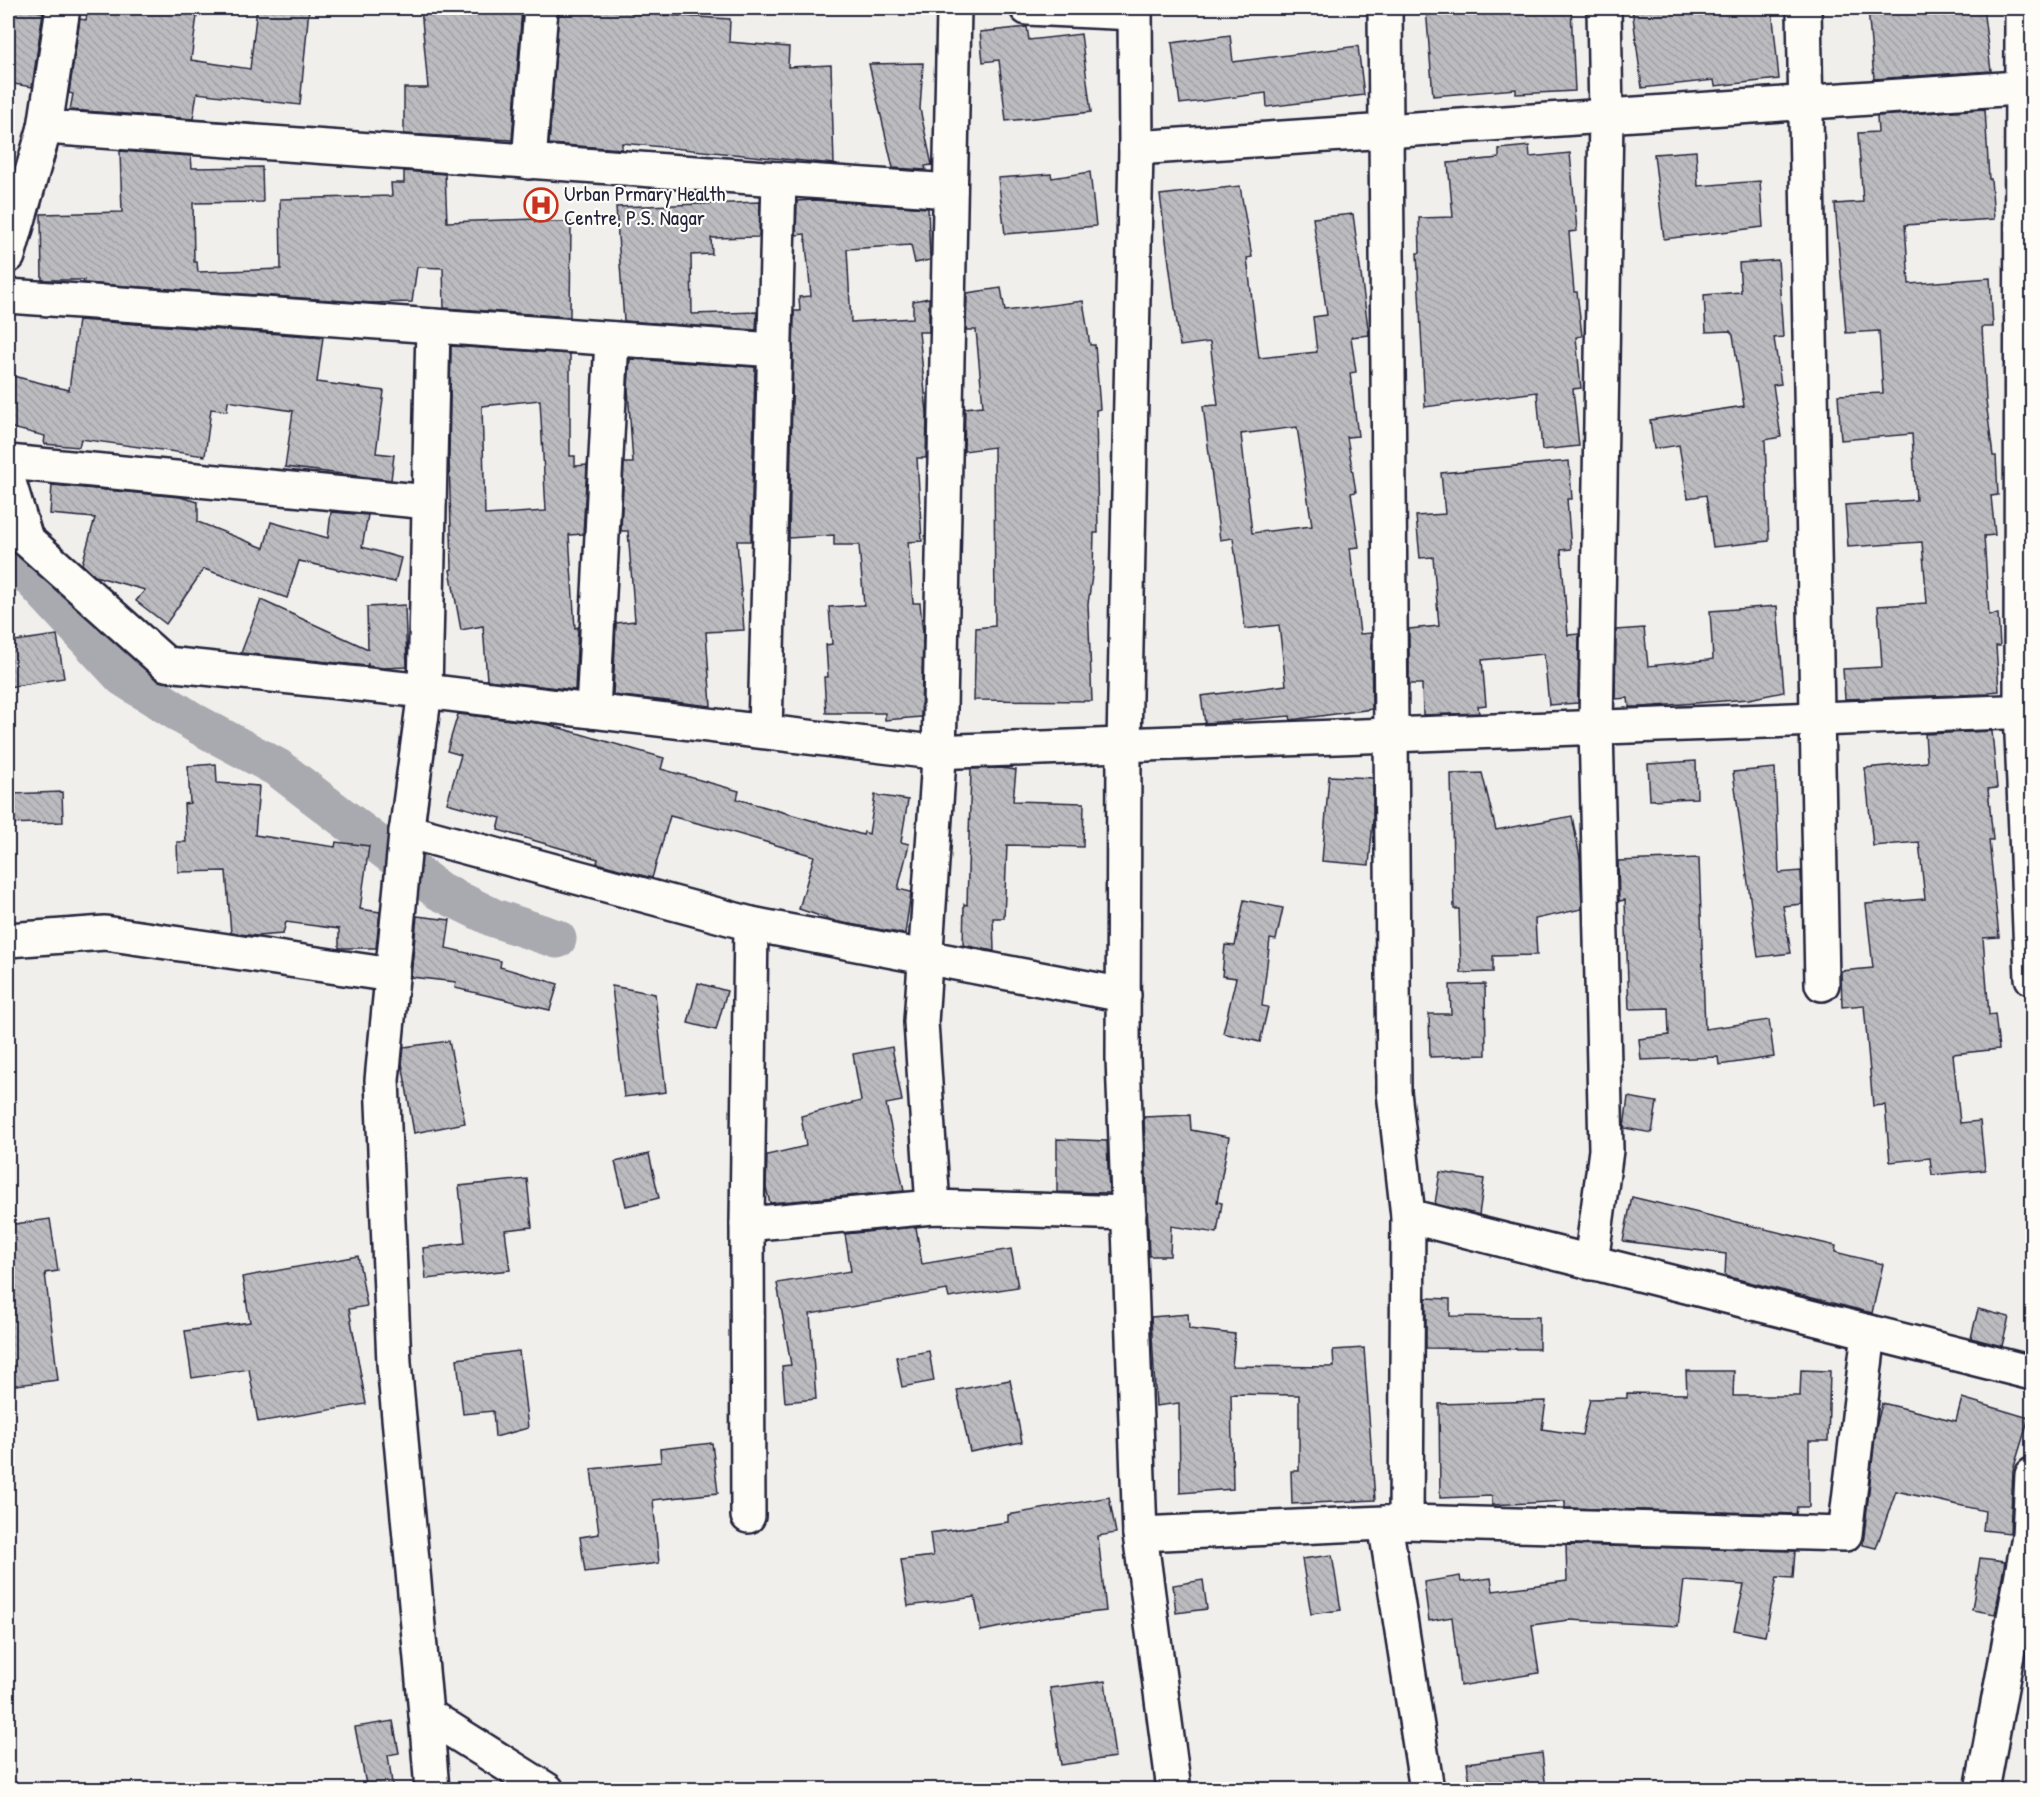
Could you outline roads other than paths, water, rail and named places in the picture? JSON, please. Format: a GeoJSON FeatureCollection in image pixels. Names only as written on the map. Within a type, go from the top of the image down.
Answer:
{"type":"FeatureCollection","features":[{"type":"Feature","properties":{"kind":"street"},"geometry":{"type":"LineString","coordinates":[[8,256],[45,127],[63,8]]}},
{"type":"Feature","properties":{"kind":"street"},"geometry":{"type":"LineString","coordinates":[[529,162],[541,8]]}},
{"type":"Feature","properties":{"kind":"street"},"geometry":{"type":"LineString","coordinates":[[933,1207],[921,1022],[939,751],[954,8]]}},
{"type":"Feature","properties":{"kind":"street"},"geometry":{"type":"LineString","coordinates":[[1028,8],[1135,10],[1136,148],[1124,745],[1124,995],[1140,1534],[1174,1790]]}},
{"type":"Feature","properties":{"kind":"street"},"geometry":{"type":"LineString","coordinates":[[1385,8],[1394,1092],[1408,1216],[1396,1523],[1427,1790]]}},
{"type":"Feature","properties":{"kind":"street"},"geometry":{"type":"LineString","coordinates":[[1592,1263],[1606,1150],[1596,727],[1606,116],[1604,8]]}},
{"type":"Feature","properties":{"kind":"street"},"geometry":{"type":"LineString","coordinates":[[1804,8],[1815,719],[1822,984]]}},
{"type":"Feature","properties":{"kind":"street"},"geometry":{"type":"LineString","coordinates":[[2022,8],[2028,87],[2027,711],[2032,978]]}},
{"type":"Feature","properties":{"kind":"street"},"geometry":{"type":"LineString","coordinates":[[1136,148],[2028,87]]}},
{"type":"Feature","properties":{"kind":"street"},"geometry":{"type":"LineString","coordinates":[[45,127],[950,191]]}},
{"type":"Feature","properties":{"kind":"street"},"geometry":{"type":"LineString","coordinates":[[765,731],[779,179]]}},
{"type":"Feature","properties":{"kind":"street"},"geometry":{"type":"LineString","coordinates":[[8,296],[775,350]]}},
{"type":"Feature","properties":{"kind":"street"},"geometry":{"type":"LineString","coordinates":[[432,1790],[394,1351],[382,1080],[406,833],[425,691],[433,326]]}},
{"type":"Feature","properties":{"kind":"street"},"geometry":{"type":"LineString","coordinates":[[593,711],[612,339]]}},
{"type":"Feature","properties":{"kind":"street"},"geometry":{"type":"LineString","coordinates":[[8,462],[429,502]]}},
{"type":"Feature","properties":{"kind":"street"},"geometry":{"type":"LineString","coordinates":[[8,479],[26,539],[166,664],[425,691],[939,751],[2027,711]]}},
{"type":"Feature","properties":{"kind":"street"},"geometry":{"type":"LineString","coordinates":[[406,833],[751,924],[1124,995]]}},
{"type":"Feature","properties":{"kind":"street"},"geometry":{"type":"LineString","coordinates":[[748,1516],[747,1224],[751,924]]}},
{"type":"Feature","properties":{"kind":"street"},"geometry":{"type":"LineString","coordinates":[[8,940],[105,933],[393,966]]}},
{"type":"Feature","properties":{"kind":"street"},"geometry":{"type":"LineString","coordinates":[[747,1224],[933,1207],[1129,1213]]}},
{"type":"Feature","properties":{"kind":"street"},"geometry":{"type":"LineString","coordinates":[[1408,1216],[2032,1373]]}},
{"type":"Feature","properties":{"kind":"street"},"geometry":{"type":"LineString","coordinates":[[1140,1534],[1396,1523],[1845,1534],[1869,1332]]}},
{"type":"Feature","properties":{"kind":"street"},"geometry":{"type":"LineString","coordinates":[[1982,1790],[2031,1536],[2032,1475]]}},
{"type":"Feature","properties":{"kind":"street"},"geometry":{"type":"LineString","coordinates":[[426,1714],[548,1790]]}},
{"type":"Feature","properties":{"kind":"waterway"},"geometry":{"type":"LineString","coordinates":[[8,553],[123,677],[195,723],[278,768],[439,891],[494,918],[557,939]]}},
{"type":"Feature","properties":{"kind":"place","name":"Urban Prmary Health Centre, P.S. Nagar"},"geometry":{"type":"Point","coordinates":[541,205]}}]}
